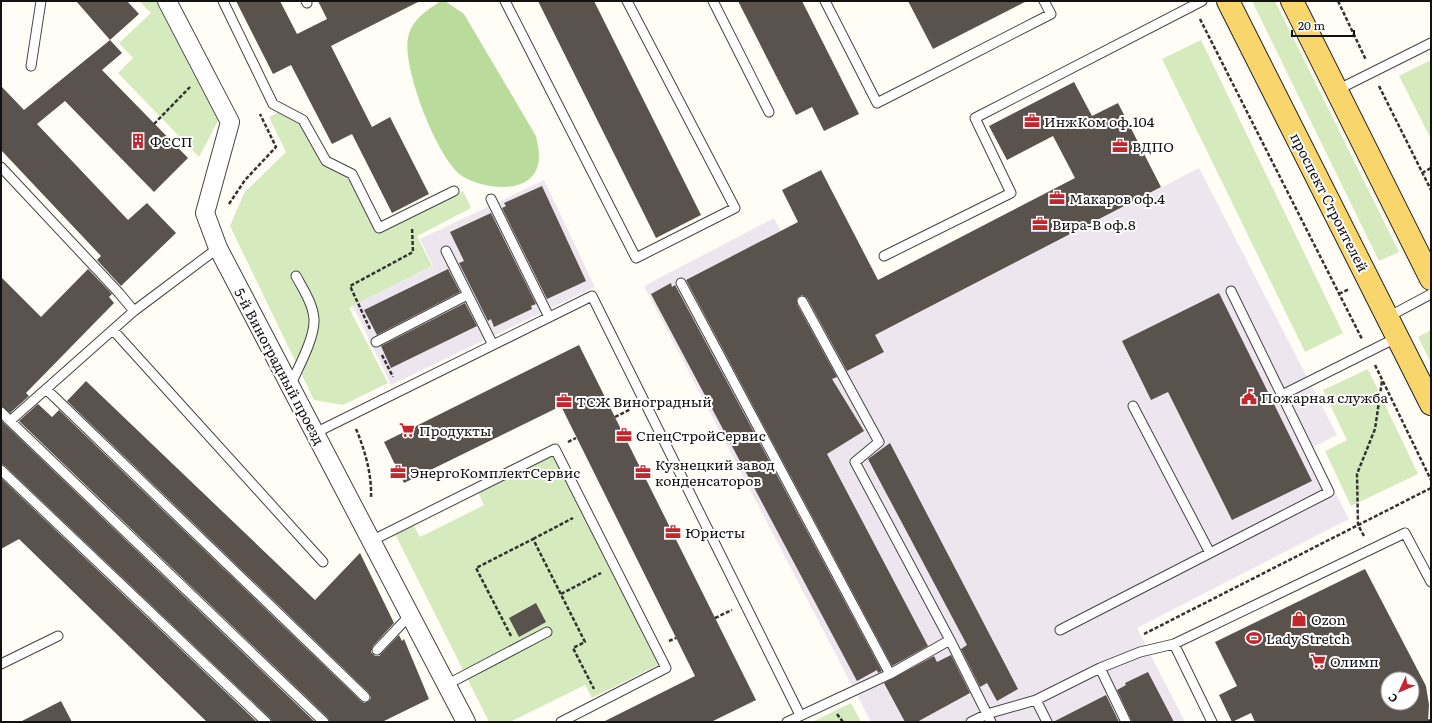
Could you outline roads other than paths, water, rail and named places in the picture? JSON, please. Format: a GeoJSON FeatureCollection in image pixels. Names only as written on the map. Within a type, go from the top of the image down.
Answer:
{"type":"FeatureCollection","features":[{"type":"Feature","properties":{"kind":"main road","name":"проспект Строителей"},"geometry":{"type":"LineString","coordinates":[[1228,1],[1431,404]]}},
{"type":"Feature","properties":{"kind":"main road"},"geometry":{"type":"LineString","coordinates":[[1292,1],[1431,279]]}},
{"type":"Feature","properties":{"kind":"street","name":"5-й Виноградный проезд"},"geometry":{"type":"LineString","coordinates":[[167,1],[230,122],[205,213],[218,248],[466,722]]}},
{"type":"Feature","properties":{"kind":"lane"},"geometry":{"type":"LineString","coordinates":[[31,66],[41,1]]}},
{"type":"Feature","properties":{"kind":"lane"},"geometry":{"type":"LineString","coordinates":[[223,1],[273,104],[303,120],[326,161],[352,174],[379,228],[454,191]]}},
{"type":"Feature","properties":{"kind":"lane"},"geometry":{"type":"LineString","coordinates":[[505,1],[636,258],[735,208],[627,1]]}},
{"type":"Feature","properties":{"kind":"lane"},"geometry":{"type":"LineString","coordinates":[[713,1],[769,112]]}},
{"type":"Feature","properties":{"kind":"lane"},"geometry":{"type":"LineString","coordinates":[[825,1],[877,103],[1051,14],[1044,1]]}},
{"type":"Feature","properties":{"kind":"lane"},"geometry":{"type":"LineString","coordinates":[[884,256],[1011,193],[975,118],[1202,1]]}},
{"type":"Feature","properties":{"kind":"lane"},"geometry":{"type":"LineString","coordinates":[[1337,90],[1431,43]]}},
{"type":"Feature","properties":{"kind":"lane"},"geometry":{"type":"LineString","coordinates":[[1,167],[134,311]]}},
{"type":"Feature","properties":{"kind":"lane"},"geometry":{"type":"LineString","coordinates":[[491,199],[549,317]]}},
{"type":"Feature","properties":{"kind":"lane"},"geometry":{"type":"LineString","coordinates":[[10,421],[134,311],[218,248]]}},
{"type":"Feature","properties":{"kind":"lane"},"geometry":{"type":"LineString","coordinates":[[446,251],[493,345]]}},
{"type":"Feature","properties":{"kind":"lane"},"geometry":{"type":"LineString","coordinates":[[290,386],[308,346],[314,320],[310,303],[296,276]]}},
{"type":"Feature","properties":{"kind":"lane"},"geometry":{"type":"LineString","coordinates":[[681,283],[890,674]]}},
{"type":"Feature","properties":{"kind":"lane"},"geometry":{"type":"LineString","coordinates":[[1060,630],[1329,492],[1231,291]]}},
{"type":"Feature","properties":{"kind":"lane"},"geometry":{"type":"LineString","coordinates":[[1388,317],[1431,294]]}},
{"type":"Feature","properties":{"kind":"lane"},"geometry":{"type":"LineString","coordinates":[[376,342],[467,295]]}},
{"type":"Feature","properties":{"kind":"lane"},"geometry":{"type":"LineString","coordinates":[[315,432],[592,296],[800,715]]}},
{"type":"Feature","properties":{"kind":"lane"},"geometry":{"type":"LineString","coordinates":[[802,301],[879,442],[855,462],[950,640],[989,718]]}},
{"type":"Feature","properties":{"kind":"lane"},"geometry":{"type":"LineString","coordinates":[[113,330],[322,562]]}},
{"type":"Feature","properties":{"kind":"lane"},"geometry":{"type":"LineString","coordinates":[[1282,395],[1398,338]]}},
{"type":"Feature","properties":{"kind":"lane"},"geometry":{"type":"LineString","coordinates":[[46,389],[366,697]]}},
{"type":"Feature","properties":{"kind":"lane"},"geometry":{"type":"LineString","coordinates":[[1133,406],[1210,553]]}},
{"type":"Feature","properties":{"kind":"lane"},"geometry":{"type":"LineString","coordinates":[[1,412],[324,722]]}},
{"type":"Feature","properties":{"kind":"lane"},"geometry":{"type":"LineString","coordinates":[[371,541],[555,449],[666,668],[561,722]]}},
{"type":"Feature","properties":{"kind":"lane"},"geometry":{"type":"LineString","coordinates":[[1,470],[266,722]]}},
{"type":"Feature","properties":{"kind":"lane"},"geometry":{"type":"LineString","coordinates":[[972,722],[989,718],[1036,700],[1100,668],[1140,652],[1174,644],[1405,533],[1431,582]]}},
{"type":"Feature","properties":{"kind":"lane"},"geometry":{"type":"LineString","coordinates":[[377,650],[410,615]]}},
{"type":"Feature","properties":{"kind":"lane"},"geometry":{"type":"LineString","coordinates":[[446,685],[547,632]]}},
{"type":"Feature","properties":{"kind":"lane"},"geometry":{"type":"LineString","coordinates":[[1,664],[58,636]]}},
{"type":"Feature","properties":{"kind":"lane"},"geometry":{"type":"LineString","coordinates":[[787,722],[890,674],[950,640]]}},
{"type":"Feature","properties":{"kind":"lane"},"geometry":{"type":"LineString","coordinates":[[1174,644],[1212,722]]}},
{"type":"Feature","properties":{"kind":"lane"},"geometry":{"type":"LineString","coordinates":[[1100,668],[1126,722]]}},
{"type":"Feature","properties":{"kind":"lane"},"geometry":{"type":"LineString","coordinates":[[1036,700],[1047,722]]}},
{"type":"Feature","properties":{"kind":"place","name":"ИнжКом оф.104"},"geometry":{"type":"Point","coordinates":[1032,121]}},
{"type":"Feature","properties":{"kind":"place","name":"ФССП"},"geometry":{"type":"Point","coordinates":[138,141]}},
{"type":"Feature","properties":{"kind":"place","name":"ВДПО"},"geometry":{"type":"Point","coordinates":[1120,146]}},
{"type":"Feature","properties":{"kind":"place","name":"Макаров оф.4"},"geometry":{"type":"Point","coordinates":[1057,198]}},
{"type":"Feature","properties":{"kind":"place","name":"Вира-В оф.8"},"geometry":{"type":"Point","coordinates":[1040,224]}},
{"type":"Feature","properties":{"kind":"place","name":"Пожарная служба"},"geometry":{"type":"Point","coordinates":[1249,397]}},
{"type":"Feature","properties":{"kind":"place","name":"ТСЖ Виноградный"},"geometry":{"type":"Point","coordinates":[564,401]}},
{"type":"Feature","properties":{"kind":"place","name":"Продукты"},"geometry":{"type":"Point","coordinates":[407,430]}},
{"type":"Feature","properties":{"kind":"place","name":"СпецСтройСервис"},"geometry":{"type":"Point","coordinates":[624,435]}},
{"type":"Feature","properties":{"kind":"place","name":"ЭнергоКомплектСервис"},"geometry":{"type":"Point","coordinates":[398,472]}},
{"type":"Feature","properties":{"kind":"place","name":"Кузнецкий завод конденсаторов"},"geometry":{"type":"Point","coordinates":[643,472]}},
{"type":"Feature","properties":{"kind":"place","name":"Юристы"},"geometry":{"type":"Point","coordinates":[673,532]}},
{"type":"Feature","properties":{"kind":"place","name":"Ozon"},"geometry":{"type":"Point","coordinates":[1299,619]}},
{"type":"Feature","properties":{"kind":"place","name":"Lady Stretch"},"geometry":{"type":"Point","coordinates":[1254,638]}},
{"type":"Feature","properties":{"kind":"place","name":"Олимп"},"geometry":{"type":"Point","coordinates":[1318,661]}}]}
